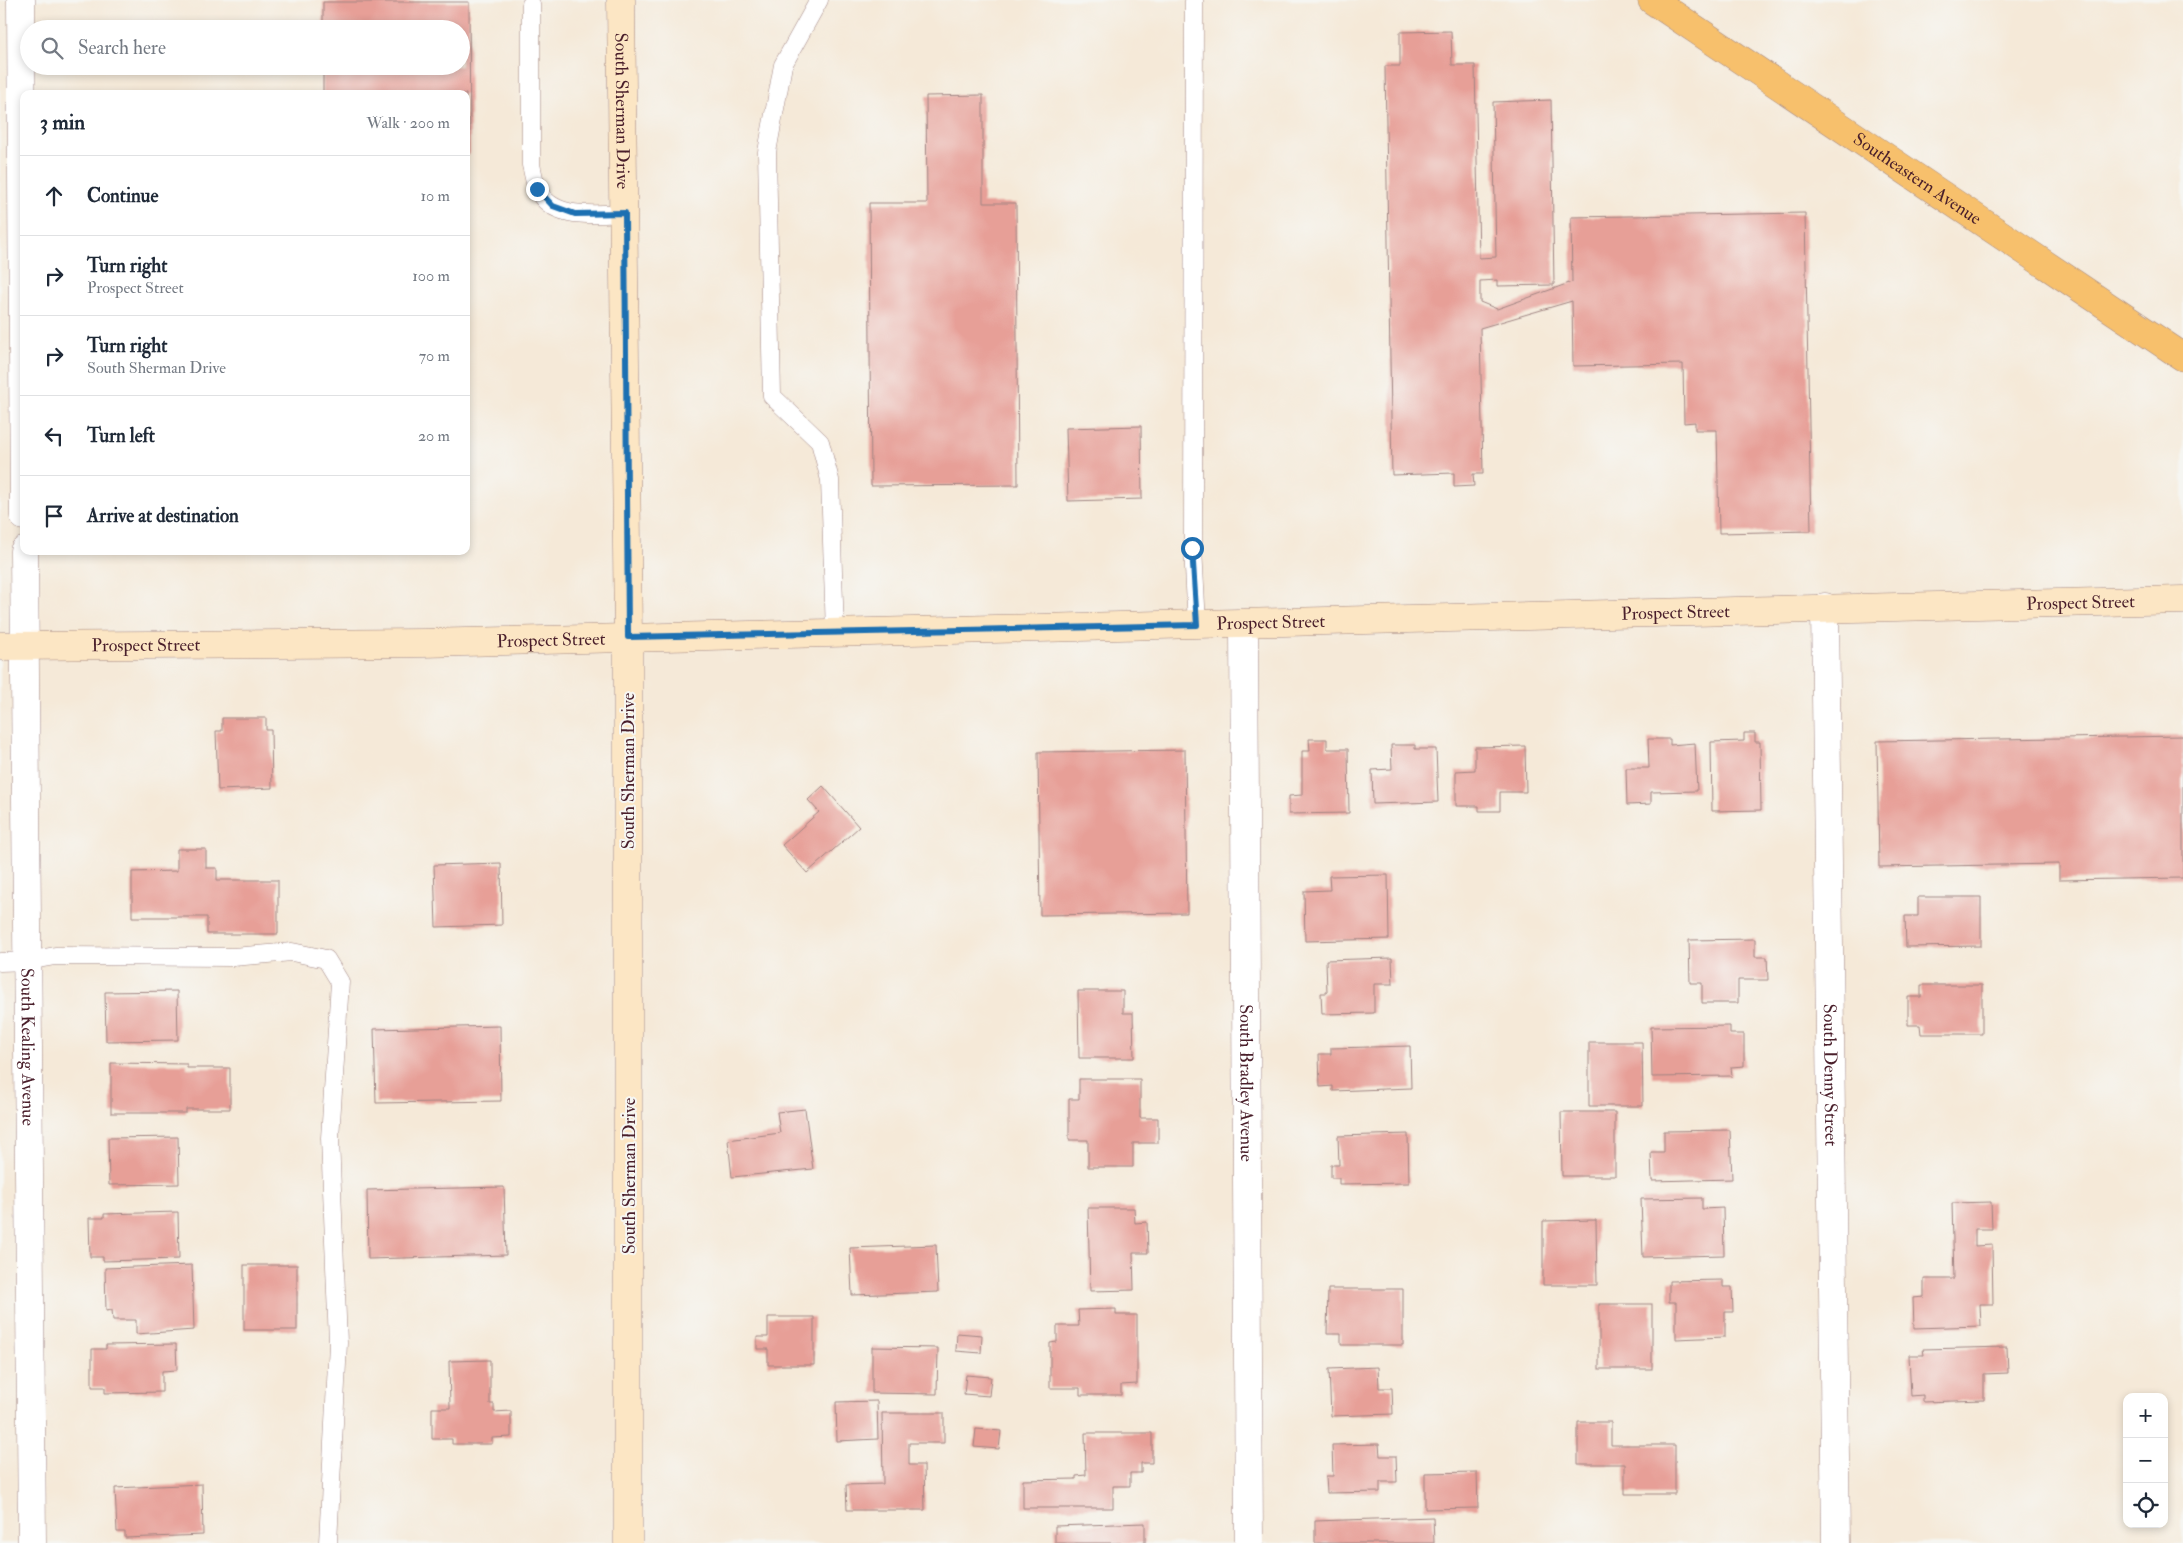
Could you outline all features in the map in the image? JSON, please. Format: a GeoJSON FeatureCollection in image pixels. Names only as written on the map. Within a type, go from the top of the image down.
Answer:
{"type":"FeatureCollection","features":[{"type":"Feature","properties":{"kind":"main road","name":"South Sherman Drive"},"geometry":{"type":"LineString","coordinates":[[621,0],[625,213],[628,637],[628,1543]]}},
{"type":"Feature","properties":{"kind":"main road","name":"Southeastern Avenue"},"geometry":{"type":"LineString","coordinates":[[1652,0],[2183,357]]}},
{"type":"Feature","properties":{"kind":"main road","name":"Prospect Street"},"geometry":{"type":"LineString","coordinates":[[12,646],[423,643],[1244,624],[1825,607],[2183,600]]}},
{"type":"Feature","properties":{"kind":"street"},"geometry":{"type":"LineString","coordinates":[[20,0],[20,20]]}},
{"type":"Feature","properties":{"kind":"street"},"geometry":{"type":"LineString","coordinates":[[21,75],[21,90]]}},
{"type":"Feature","properties":{"kind":"street","name":"South Kealing Avenue"},"geometry":{"type":"LineString","coordinates":[[23,555],[12,646],[27,961],[32,1543]]}},
{"type":"Feature","properties":{"kind":"street","name":"South Denny Street"},"geometry":{"type":"LineString","coordinates":[[1825,607],[1836,1543]]}},
{"type":"Feature","properties":{"kind":"street","name":"South Bradley Avenue"},"geometry":{"type":"LineString","coordinates":[[1244,624],[1249,1543]]}},
{"type":"Feature","properties":{"kind":"lane"},"geometry":{"type":"LineString","coordinates":[[819,0],[783,64],[767,152],[772,396],[820,442],[830,480],[835,633]]}},
{"type":"Feature","properties":{"kind":"lane"},"geometry":{"type":"LineString","coordinates":[[1194,0],[1192,548],[1197,625]]}},
{"type":"Feature","properties":{"kind":"lane"},"geometry":{"type":"LineString","coordinates":[[531,4],[531,165],[537,189],[553,206],[575,214],[625,213]]}},
{"type":"Feature","properties":{"kind":"lane"},"geometry":{"type":"LineString","coordinates":[[0,962],[27,961],[55,956],[234,957],[292,952],[326,959],[340,982],[330,1138],[338,1343],[328,1543]]}},
{"type":"Feature","properties":{"kind":"building"},"geometry":{"type":"Polygon","coordinates":[[[323,2],[469,2],[469,20],[323,20],[323,2]]]}},
{"type":"Feature","properties":{"kind":"building"},"geometry":{"type":"Polygon","coordinates":[[[1451,31],[1452,65],[1475,65],[1479,258],[1496,257],[1493,102],[1551,100],[1554,285],[1497,286],[1497,280],[1480,281],[1480,302],[1497,309],[1572,282],[1571,217],[1805,213],[1811,531],[1719,533],[1717,430],[1695,430],[1695,422],[1684,423],[1683,364],[1573,366],[1572,301],[1480,328],[1483,474],[1473,474],[1474,486],[1454,487],[1454,473],[1392,475],[1385,66],[1400,66],[1400,32],[1451,31]]]}},
{"type":"Feature","properties":{"kind":"building"},"geometry":{"type":"Polygon","coordinates":[[[323,75],[469,75],[470,90],[323,90],[323,75]]]}},
{"type":"Feature","properties":{"kind":"building"},"geometry":{"type":"Polygon","coordinates":[[[983,95],[983,203],[1016,203],[1018,485],[871,486],[869,203],[927,203],[926,96],[983,95]]]}},
{"type":"Feature","properties":{"kind":"building"},"geometry":{"type":"Polygon","coordinates":[[[1141,426],[1142,499],[1068,501],[1066,428],[1141,426]]]}},
{"type":"Feature","properties":{"kind":"building"},"geometry":{"type":"Polygon","coordinates":[[[222,718],[266,718],[266,730],[271,730],[272,788],[218,790],[216,731],[222,731],[222,718]]]}},
{"type":"Feature","properties":{"kind":"building"},"geometry":{"type":"Polygon","coordinates":[[[1744,733],[1755,733],[1755,742],[1760,742],[1761,810],[1712,811],[1711,742],[1744,741],[1744,733]]]}},
{"type":"Feature","properties":{"kind":"building"},"geometry":{"type":"Polygon","coordinates":[[[2183,736],[2183,878],[2059,880],[2059,864],[1879,867],[1877,741],[2183,736]]]}},
{"type":"Feature","properties":{"kind":"building"},"geometry":{"type":"Polygon","coordinates":[[[1309,739],[1327,739],[1327,749],[1348,749],[1349,813],[1289,814],[1289,796],[1302,795],[1302,751],[1310,751],[1309,739]]]}},
{"type":"Feature","properties":{"kind":"building"},"geometry":{"type":"Polygon","coordinates":[[[1648,739],[1670,739],[1670,745],[1695,743],[1697,791],[1651,792],[1651,804],[1627,805],[1626,768],[1649,768],[1648,739]]]}},
{"type":"Feature","properties":{"kind":"building"},"geometry":{"type":"Polygon","coordinates":[[[1391,745],[1415,745],[1415,749],[1436,749],[1438,802],[1373,804],[1372,770],[1392,769],[1391,745]]]}},
{"type":"Feature","properties":{"kind":"building"},"geometry":{"type":"Polygon","coordinates":[[[1525,746],[1526,792],[1500,792],[1500,811],[1479,811],[1479,806],[1456,806],[1456,771],[1475,770],[1475,747],[1525,746]]]}},
{"type":"Feature","properties":{"kind":"building"},"geometry":{"type":"Polygon","coordinates":[[[1185,750],[1187,913],[1040,915],[1038,752],[1185,750]]]}},
{"type":"Feature","properties":{"kind":"building"},"geometry":{"type":"Polygon","coordinates":[[[823,786],[859,827],[807,873],[782,845],[819,812],[808,800],[823,786]]]}},
{"type":"Feature","properties":{"kind":"building"},"geometry":{"type":"Polygon","coordinates":[[[177,849],[206,849],[206,868],[217,868],[217,880],[278,880],[278,934],[207,934],[207,917],[132,917],[132,872],[177,871],[177,849]]]}},
{"type":"Feature","properties":{"kind":"building"},"geometry":{"type":"Polygon","coordinates":[[[501,863],[502,925],[436,927],[434,865],[501,863]]]}},
{"type":"Feature","properties":{"kind":"building"},"geometry":{"type":"Polygon","coordinates":[[[1388,875],[1389,939],[1305,941],[1304,891],[1330,890],[1329,876],[1388,875]]]}},
{"type":"Feature","properties":{"kind":"building"},"geometry":{"type":"Polygon","coordinates":[[[1918,897],[1981,897],[1981,946],[1906,947],[1905,916],[1918,916],[1918,897]]]}},
{"type":"Feature","properties":{"kind":"building"},"geometry":{"type":"Polygon","coordinates":[[[1755,939],[1755,957],[1767,957],[1768,980],[1738,980],[1738,1003],[1702,1003],[1702,983],[1690,983],[1689,940],[1755,939]]]}},
{"type":"Feature","properties":{"kind":"building"},"geometry":{"type":"Polygon","coordinates":[[[1392,958],[1393,984],[1374,984],[1374,1013],[1322,1014],[1321,993],[1327,993],[1326,960],[1392,958]]]}},
{"type":"Feature","properties":{"kind":"building"},"geometry":{"type":"Polygon","coordinates":[[[1921,985],[1982,985],[1982,1034],[1921,1034],[1920,1025],[1908,1025],[1908,997],[1921,997],[1921,985]]]}},
{"type":"Feature","properties":{"kind":"building"},"geometry":{"type":"Polygon","coordinates":[[[177,991],[178,1040],[106,1041],[105,992],[177,991]]]}},
{"type":"Feature","properties":{"kind":"building"},"geometry":{"type":"Polygon","coordinates":[[[1078,991],[1123,991],[1123,1013],[1133,1013],[1134,1058],[1079,1058],[1078,991]]]}},
{"type":"Feature","properties":{"kind":"building"},"geometry":{"type":"Polygon","coordinates":[[[500,1026],[501,1101],[376,1103],[374,1029],[500,1026]]]}},
{"type":"Feature","properties":{"kind":"building"},"geometry":{"type":"Polygon","coordinates":[[[1730,1026],[1730,1034],[1744,1034],[1744,1066],[1731,1067],[1732,1076],[1652,1077],[1651,1027],[1730,1026]]]}},
{"type":"Feature","properties":{"kind":"building"},"geometry":{"type":"Polygon","coordinates":[[[1589,1042],[1642,1042],[1643,1106],[1589,1106],[1589,1042]]]}},
{"type":"Feature","properties":{"kind":"building"},"geometry":{"type":"Polygon","coordinates":[[[1410,1046],[1411,1088],[1333,1091],[1333,1086],[1320,1087],[1319,1054],[1331,1054],[1331,1048],[1410,1046]]]}},
{"type":"Feature","properties":{"kind":"building"},"geometry":{"type":"Polygon","coordinates":[[[111,1063],[187,1064],[187,1068],[230,1068],[230,1109],[186,1109],[186,1113],[111,1113],[111,1063]]]}},
{"type":"Feature","properties":{"kind":"building"},"geometry":{"type":"Polygon","coordinates":[[[1079,1079],[1140,1079],[1140,1118],[1158,1118],[1158,1143],[1133,1143],[1133,1167],[1088,1167],[1088,1140],[1069,1140],[1069,1099],[1079,1099],[1079,1079]]]}},
{"type":"Feature","properties":{"kind":"building"},"geometry":{"type":"Polygon","coordinates":[[[805,1109],[813,1169],[732,1177],[728,1140],[780,1133],[777,1112],[805,1109]]]}},
{"type":"Feature","properties":{"kind":"building"},"geometry":{"type":"Polygon","coordinates":[[[1561,1112],[1615,1112],[1615,1176],[1562,1176],[1561,1112]]]}},
{"type":"Feature","properties":{"kind":"building"},"geometry":{"type":"Polygon","coordinates":[[[1730,1130],[1732,1179],[1652,1181],[1651,1152],[1664,1152],[1664,1131],[1730,1130]]]}},
{"type":"Feature","properties":{"kind":"building"},"geometry":{"type":"Polygon","coordinates":[[[1408,1134],[1409,1183],[1339,1184],[1339,1178],[1331,1178],[1331,1165],[1339,1165],[1338,1136],[1408,1134]]]}},
{"type":"Feature","properties":{"kind":"building"},"geometry":{"type":"Polygon","coordinates":[[[178,1137],[179,1184],[109,1185],[108,1138],[178,1137]]]}},
{"type":"Feature","properties":{"kind":"building"},"geometry":{"type":"Polygon","coordinates":[[[504,1187],[506,1255],[368,1259],[367,1190],[504,1187]]]}},
{"type":"Feature","properties":{"kind":"building"},"geometry":{"type":"Polygon","coordinates":[[[1702,1198],[1702,1209],[1723,1208],[1724,1255],[1643,1257],[1641,1199],[1702,1198]]]}},
{"type":"Feature","properties":{"kind":"building"},"geometry":{"type":"Polygon","coordinates":[[[1991,1202],[1992,1229],[1975,1229],[1975,1246],[1992,1245],[1993,1304],[1980,1304],[1981,1326],[1914,1328],[1913,1298],[1924,1297],[1924,1279],[1954,1279],[1952,1203],[1991,1202]]]}},
{"type":"Feature","properties":{"kind":"building"},"geometry":{"type":"Polygon","coordinates":[[[1088,1208],[1134,1208],[1135,1223],[1147,1222],[1148,1253],[1133,1253],[1134,1290],[1090,1291],[1088,1208]]]}},
{"type":"Feature","properties":{"kind":"building"},"geometry":{"type":"Polygon","coordinates":[[[178,1212],[179,1259],[103,1261],[103,1257],[90,1257],[89,1218],[104,1218],[104,1214],[178,1212]]]}},
{"type":"Feature","properties":{"kind":"building"},"geometry":{"type":"Polygon","coordinates":[[[1596,1220],[1597,1285],[1543,1285],[1543,1221],[1596,1220]]]}},
{"type":"Feature","properties":{"kind":"building"},"geometry":{"type":"Polygon","coordinates":[[[936,1245],[938,1292],[852,1295],[850,1248],[936,1245]]]}},
{"type":"Feature","properties":{"kind":"building"},"geometry":{"type":"Polygon","coordinates":[[[192,1265],[194,1330],[136,1334],[136,1320],[113,1320],[112,1310],[106,1311],[105,1268],[192,1265]]]}},
{"type":"Feature","properties":{"kind":"building"},"geometry":{"type":"Polygon","coordinates":[[[244,1265],[297,1265],[297,1330],[244,1330],[244,1265]]]}},
{"type":"Feature","properties":{"kind":"building"},"geometry":{"type":"Polygon","coordinates":[[[1723,1280],[1723,1287],[1732,1287],[1733,1312],[1725,1312],[1725,1337],[1676,1339],[1676,1302],[1669,1302],[1669,1281],[1723,1280]]]}},
{"type":"Feature","properties":{"kind":"building"},"geometry":{"type":"Polygon","coordinates":[[[1328,1289],[1403,1289],[1403,1345],[1341,1345],[1341,1334],[1327,1334],[1328,1289]]]}},
{"type":"Feature","properties":{"kind":"building"},"geometry":{"type":"Polygon","coordinates":[[[1599,1304],[1652,1304],[1652,1369],[1599,1369],[1599,1304]]]}},
{"type":"Feature","properties":{"kind":"building"},"geometry":{"type":"Polygon","coordinates":[[[1116,1309],[1116,1315],[1137,1315],[1137,1384],[1121,1385],[1121,1395],[1080,1395],[1080,1388],[1050,1388],[1050,1343],[1057,1342],[1057,1326],[1079,1326],[1078,1310],[1116,1309]]]}},
{"type":"Feature","properties":{"kind":"building"},"geometry":{"type":"Polygon","coordinates":[[[768,1317],[814,1317],[814,1365],[768,1365],[768,1349],[757,1349],[757,1337],[768,1337],[768,1317]]]}},
{"type":"Feature","properties":{"kind":"building"},"geometry":{"type":"Polygon","coordinates":[[[957,1333],[982,1335],[981,1353],[956,1351],[957,1333]]]}},
{"type":"Feature","properties":{"kind":"building"},"geometry":{"type":"Polygon","coordinates":[[[176,1344],[177,1370],[162,1371],[162,1392],[105,1393],[105,1387],[92,1387],[92,1349],[106,1349],[106,1345],[176,1344]]]}},
{"type":"Feature","properties":{"kind":"building"},"geometry":{"type":"Polygon","coordinates":[[[872,1347],[938,1348],[937,1394],[872,1393],[872,1347]]]}},
{"type":"Feature","properties":{"kind":"building"},"geometry":{"type":"Polygon","coordinates":[[[2007,1347],[2008,1373],[1984,1374],[1984,1400],[1923,1402],[1923,1395],[1911,1396],[1909,1355],[1924,1355],[1923,1349],[2007,1347]]]}},
{"type":"Feature","properties":{"kind":"building"},"geometry":{"type":"Polygon","coordinates":[[[490,1360],[490,1404],[494,1404],[494,1412],[511,1411],[511,1437],[492,1438],[492,1444],[452,1444],[452,1439],[432,1439],[432,1408],[450,1408],[449,1361],[490,1360]]]}},
{"type":"Feature","properties":{"kind":"building"},"geometry":{"type":"Polygon","coordinates":[[[1378,1367],[1379,1388],[1392,1388],[1393,1414],[1331,1416],[1329,1369],[1378,1367]]]}},
{"type":"Feature","properties":{"kind":"building"},"geometry":{"type":"Polygon","coordinates":[[[966,1375],[991,1377],[989,1396],[964,1394],[966,1375]]]}},
{"type":"Feature","properties":{"kind":"building"},"geometry":{"type":"Polygon","coordinates":[[[877,1401],[878,1439],[837,1441],[836,1402],[877,1401]]]}},
{"type":"Feature","properties":{"kind":"building"},"geometry":{"type":"Polygon","coordinates":[[[882,1413],[944,1413],[944,1443],[909,1443],[909,1465],[924,1465],[925,1510],[847,1510],[846,1485],[883,1484],[882,1413]]]}},
{"type":"Feature","properties":{"kind":"building"},"geometry":{"type":"Polygon","coordinates":[[[1578,1422],[1611,1422],[1611,1445],[1675,1445],[1675,1494],[1625,1494],[1625,1464],[1578,1464],[1578,1422]]]}},
{"type":"Feature","properties":{"kind":"building"},"geometry":{"type":"Polygon","coordinates":[[[976,1429],[1001,1431],[999,1449],[974,1447],[976,1429]]]}},
{"type":"Feature","properties":{"kind":"building"},"geometry":{"type":"Polygon","coordinates":[[[1085,1433],[1152,1433],[1152,1463],[1141,1463],[1141,1473],[1130,1473],[1130,1486],[1113,1486],[1113,1508],[1023,1508],[1023,1480],[1076,1479],[1076,1476],[1086,1475],[1085,1433]]]}},
{"type":"Feature","properties":{"kind":"building"},"geometry":{"type":"Polygon","coordinates":[[[1379,1444],[1380,1456],[1396,1456],[1397,1482],[1380,1482],[1380,1492],[1327,1493],[1326,1476],[1333,1476],[1332,1445],[1379,1444]]]}},
{"type":"Feature","properties":{"kind":"building"},"geometry":{"type":"Polygon","coordinates":[[[1477,1472],[1478,1508],[1425,1509],[1425,1473],[1477,1472]]]}},
{"type":"Feature","properties":{"kind":"building"},"geometry":{"type":"Polygon","coordinates":[[[202,1484],[203,1535],[125,1538],[125,1532],[117,1532],[115,1488],[202,1484]]]}},
{"type":"Feature","properties":{"kind":"building"},"geometry":{"type":"Polygon","coordinates":[[[1433,1517],[1434,1543],[1315,1543],[1315,1521],[1433,1517]]]}},
{"type":"Feature","properties":{"kind":"building"},"geometry":{"type":"Polygon","coordinates":[[[1145,1523],[1145,1543],[1055,1543],[1055,1526],[1145,1523]]]}},
{"type":"Feature","properties":{"kind":"route"},"geometry":{"type":"LineString","coordinates":[[537,189],[553,206],[575,214],[625,213],[628,637],[1197,625],[1192,548]]}}]}
